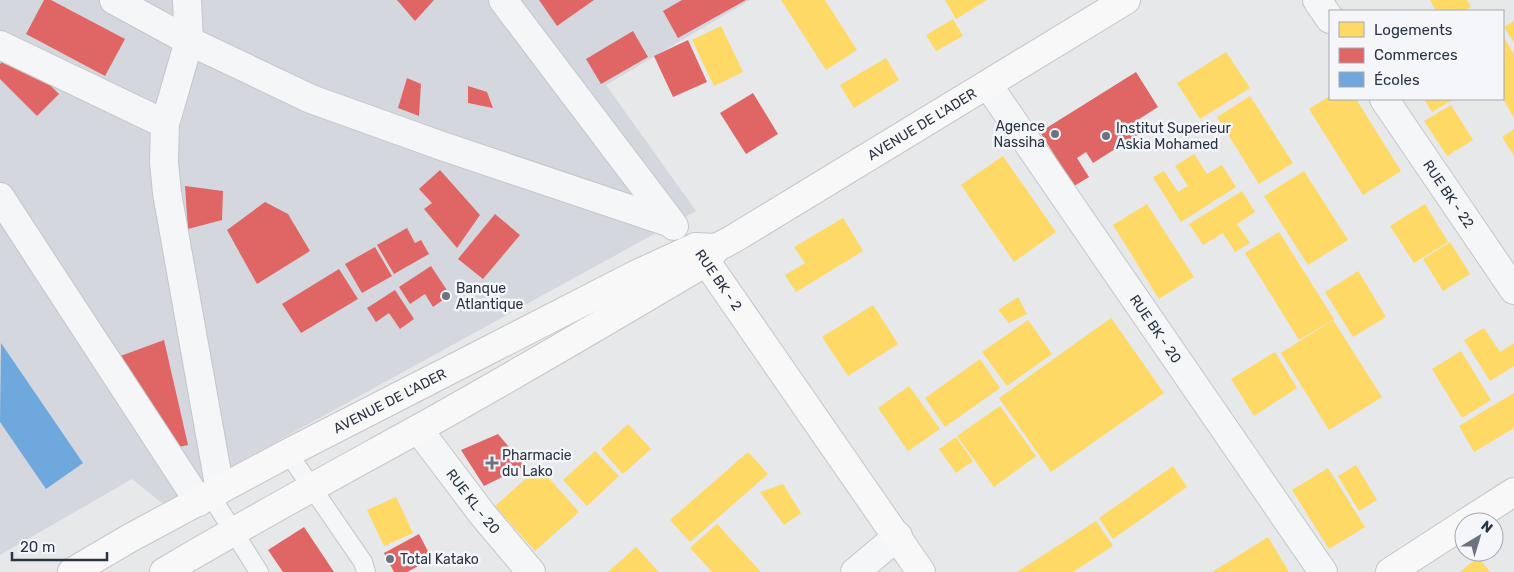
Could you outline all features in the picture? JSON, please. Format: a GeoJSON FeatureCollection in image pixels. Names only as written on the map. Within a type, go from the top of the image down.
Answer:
{"type":"FeatureCollection","features":[{"type":"Feature","properties":{"kind":"main road","name":"AVENUE DE L'ADER"},"geometry":{"type":"LineString","coordinates":[[164,572],[312,486],[418,429],[706,252],[988,85],[1126,0]]}},
{"type":"Feature","properties":{"kind":"main road","name":"AVENUE DE L'ADER"},"geometry":{"type":"LineString","coordinates":[[72,572],[130,538],[288,453],[626,279],[706,252]]}},
{"type":"Feature","properties":{"kind":"main road","name":"RUE BK - 2"},"geometry":{"type":"LineString","coordinates":[[706,252],[921,572]]}},
{"type":"Feature","properties":{"kind":"main road"},"geometry":{"type":"LineString","coordinates":[[1483,512],[1514,492]]}},
{"type":"Feature","properties":{"kind":"main road"},"geometry":{"type":"LineString","coordinates":[[1390,572],[1454,530]]}},
{"type":"Feature","properties":{"kind":"street"},"geometry":{"type":"LineString","coordinates":[[114,0],[188,41],[312,99],[671,223]]}},
{"type":"Feature","properties":{"kind":"street"},"geometry":{"type":"LineString","coordinates":[[187,0],[188,41],[165,124],[164,162],[210,496]]}},
{"type":"Feature","properties":{"kind":"street","name":"RUE BK - 2"},"geometry":{"type":"LineString","coordinates":[[503,0],[671,223],[706,252]]}},
{"type":"Feature","properties":{"kind":"street"},"geometry":{"type":"LineString","coordinates":[[1317,0],[1329,18]]}},
{"type":"Feature","properties":{"kind":"street"},"geometry":{"type":"LineString","coordinates":[[0,45],[165,124]]}},
{"type":"Feature","properties":{"kind":"street","name":"RUE BK - 20"},"geometry":{"type":"LineString","coordinates":[[988,85],[1323,572]]}},
{"type":"Feature","properties":{"kind":"street","name":"RUE BK - 22"},"geometry":{"type":"LineString","coordinates":[[1385,100],[1514,290]]}},
{"type":"Feature","properties":{"kind":"street"},"geometry":{"type":"LineString","coordinates":[[0,197],[210,496]]}},
{"type":"Feature","properties":{"kind":"street","name":"RUE KL - 20"},"geometry":{"type":"LineString","coordinates":[[418,429],[483,515],[531,572]]}},
{"type":"Feature","properties":{"kind":"street"},"geometry":{"type":"LineString","coordinates":[[855,572],[898,536]]}},
{"type":"Feature","properties":{"kind":"lane"},"geometry":{"type":"LineString","coordinates":[[288,453],[363,562],[366,572]]}},
{"type":"Feature","properties":{"kind":"lane"},"geometry":{"type":"LineString","coordinates":[[210,496],[260,572]]}},
{"type":"Feature","properties":{"kind":"shaded area"},"geometry":{"type":"Polygon","coordinates":[[[0,0],[750,0],[606,85],[696,211],[163,504],[132,479],[0,555],[0,0]]]}},
{"type":"Feature","properties":{"kind":"building: Logements"},"geometry":{"type":"Polygon","coordinates":[[[781,0],[825,0],[857,50],[826,70],[781,0]]]}},
{"type":"Feature","properties":{"kind":"building: Logements"},"geometry":{"type":"Polygon","coordinates":[[[945,0],[987,0],[956,19],[945,0]]]}},
{"type":"Feature","properties":{"kind":"building: Logements"},"geometry":{"type":"Polygon","coordinates":[[[1430,0],[1467,0],[1471,7],[1465,10],[1435,10],[1430,0]]]}},
{"type":"Feature","properties":{"kind":"building: Logements"},"geometry":{"type":"Polygon","coordinates":[[[953,19],[963,36],[936,51],[926,35],[953,19]]]}},
{"type":"Feature","properties":{"kind":"building: Logements"},"geometry":{"type":"Polygon","coordinates":[[[1514,21],[1514,43],[1504,27],[1514,21]]]}},
{"type":"Feature","properties":{"kind":"building: Logements"},"geometry":{"type":"Polygon","coordinates":[[[721,26],[743,72],[714,86],[692,40],[721,26]]]}},
{"type":"Feature","properties":{"kind":"building: Logements"},"geometry":{"type":"Polygon","coordinates":[[[1504,38],[1514,54],[1514,118],[1504,100],[1504,38]]]}},
{"type":"Feature","properties":{"kind":"building: Logements"},"geometry":{"type":"Polygon","coordinates":[[[1226,52],[1250,88],[1200,119],[1177,83],[1226,52]]]}},
{"type":"Feature","properties":{"kind":"building: Logements"},"geometry":{"type":"Polygon","coordinates":[[[886,58],[899,80],[854,108],[840,85],[886,58]]]}},
{"type":"Feature","properties":{"kind":"building: Logements"},"geometry":{"type":"Polygon","coordinates":[[[1250,96],[1293,163],[1259,184],[1217,117],[1250,96]]]}},
{"type":"Feature","properties":{"kind":"building: Logements"},"geometry":{"type":"Polygon","coordinates":[[[1329,97],[1329,100],[1357,100],[1401,171],[1363,195],[1309,109],[1329,97]]]}},
{"type":"Feature","properties":{"kind":"building: Logements"},"geometry":{"type":"Polygon","coordinates":[[[1425,100],[1452,100],[1432,112],[1425,100]]]}},
{"type":"Feature","properties":{"kind":"building: Logements"},"geometry":{"type":"Polygon","coordinates":[[[1451,105],[1473,140],[1447,156],[1424,121],[1451,105]]]}},
{"type":"Feature","properties":{"kind":"building: Logements"},"geometry":{"type":"Polygon","coordinates":[[[1514,129],[1514,156],[1502,137],[1514,129]]]}},
{"type":"Feature","properties":{"kind":"building: Logements"},"geometry":{"type":"Polygon","coordinates":[[[1194,154],[1207,174],[1222,165],[1236,187],[1181,222],[1153,177],[1164,171],[1178,192],[1188,186],[1175,166],[1194,154]]]}},
{"type":"Feature","properties":{"kind":"building: Logements"},"geometry":{"type":"Polygon","coordinates":[[[1003,156],[1056,232],[1014,262],[961,185],[1003,156]]]}},
{"type":"Feature","properties":{"kind":"building: Logements"},"geometry":{"type":"Polygon","coordinates":[[[1304,171],[1348,240],[1308,265],[1264,196],[1304,171]]]}},
{"type":"Feature","properties":{"kind":"building: Logements"},"geometry":{"type":"Polygon","coordinates":[[[1242,191],[1255,212],[1237,224],[1250,243],[1235,252],[1223,233],[1203,245],[1189,224],[1242,191]]]}},
{"type":"Feature","properties":{"kind":"building: Logements"},"geometry":{"type":"Polygon","coordinates":[[[1147,204],[1194,277],[1159,299],[1113,225],[1147,204]]]}},
{"type":"Feature","properties":{"kind":"building: Logements"},"geometry":{"type":"Polygon","coordinates":[[[1425,204],[1448,242],[1414,263],[1390,226],[1425,204]]]}},
{"type":"Feature","properties":{"kind":"building: Logements"},"geometry":{"type":"Polygon","coordinates":[[[843,218],[863,251],[796,292],[785,275],[805,263],[794,247],[843,218]]]}},
{"type":"Feature","properties":{"kind":"building: Logements"},"geometry":{"type":"Polygon","coordinates":[[[1279,232],[1334,319],[1299,340],[1245,253],[1279,232]]]}},
{"type":"Feature","properties":{"kind":"building: Logements"},"geometry":{"type":"Polygon","coordinates":[[[1450,242],[1470,274],[1443,291],[1423,259],[1450,242]]]}},
{"type":"Feature","properties":{"kind":"building: Logements"},"geometry":{"type":"Polygon","coordinates":[[[1358,271],[1386,317],[1353,337],[1325,292],[1358,271]]]}},
{"type":"Feature","properties":{"kind":"building: Logements"},"geometry":{"type":"Polygon","coordinates":[[[1018,297],[1027,314],[1009,323],[998,310],[1018,297]]]}},
{"type":"Feature","properties":{"kind":"building: Logements"},"geometry":{"type":"Polygon","coordinates":[[[873,305],[898,344],[848,376],[822,337],[873,305]]]}},
{"type":"Feature","properties":{"kind":"building: Logements"},"geometry":{"type":"Polygon","coordinates":[[[1111,318],[1164,393],[1051,472],[999,398],[1111,318]]]}},
{"type":"Feature","properties":{"kind":"building: Logements"},"geometry":{"type":"Polygon","coordinates":[[[1028,320],[1052,354],[1007,386],[982,352],[1028,320]]]}},
{"type":"Feature","properties":{"kind":"building: Logements"},"geometry":{"type":"Polygon","coordinates":[[[1333,320],[1382,397],[1329,430],[1281,353],[1333,320]]]}},
{"type":"Feature","properties":{"kind":"building: Logements"},"geometry":{"type":"Polygon","coordinates":[[[1484,328],[1500,352],[1514,343],[1514,366],[1490,381],[1464,340],[1484,328]]]}},
{"type":"Feature","properties":{"kind":"building: Logements"},"geometry":{"type":"Polygon","coordinates":[[[1461,351],[1491,400],[1462,418],[1432,369],[1461,351]]]}},
{"type":"Feature","properties":{"kind":"building: Logements"},"geometry":{"type":"Polygon","coordinates":[[[1275,352],[1297,388],[1254,416],[1231,379],[1275,352]]]}},
{"type":"Feature","properties":{"kind":"building: Logements"},"geometry":{"type":"Polygon","coordinates":[[[980,359],[1000,388],[945,427],[925,398],[980,359]]]}},
{"type":"Feature","properties":{"kind":"building: Logements"},"geometry":{"type":"Polygon","coordinates":[[[909,386],[940,429],[908,451],[878,408],[909,386]]]}},
{"type":"Feature","properties":{"kind":"building: Logements"},"geometry":{"type":"Polygon","coordinates":[[[1514,393],[1514,428],[1474,452],[1459,426],[1514,393]]]}},
{"type":"Feature","properties":{"kind":"building: Logements"},"geometry":{"type":"Polygon","coordinates":[[[1000,406],[1036,456],[994,487],[957,436],[1000,406]]]}},
{"type":"Feature","properties":{"kind":"building: Logements"},"geometry":{"type":"Polygon","coordinates":[[[628,424],[651,449],[623,474],[601,449],[628,424]]]}},
{"type":"Feature","properties":{"kind":"building: Logements"},"geometry":{"type":"Polygon","coordinates":[[[956,437],[973,461],[956,473],[939,449],[956,437]]]}},
{"type":"Feature","properties":{"kind":"building: Logements"},"geometry":{"type":"Polygon","coordinates":[[[595,451],[619,476],[587,506],[563,480],[595,451]]]}},
{"type":"Feature","properties":{"kind":"building: Logements"},"geometry":{"type":"Polygon","coordinates":[[[748,452],[768,474],[690,542],[670,520],[748,452]]]}},
{"type":"Feature","properties":{"kind":"building: Logements"},"geometry":{"type":"Polygon","coordinates":[[[1356,465],[1377,500],[1359,511],[1338,476],[1356,465]]]}},
{"type":"Feature","properties":{"kind":"building: Logements"},"geometry":{"type":"Polygon","coordinates":[[[1173,466],[1187,487],[1113,539],[1099,518],[1173,466]]]}},
{"type":"Feature","properties":{"kind":"building: Logements"},"geometry":{"type":"Polygon","coordinates":[[[539,467],[579,512],[535,551],[495,506],[539,467]]]}},
{"type":"Feature","properties":{"kind":"building: Logements"},"geometry":{"type":"Polygon","coordinates":[[[1328,468],[1365,527],[1329,549],[1292,490],[1328,468]]]}},
{"type":"Feature","properties":{"kind":"building: Logements"},"geometry":{"type":"Polygon","coordinates":[[[783,484],[801,513],[784,525],[760,492],[783,484]]]}},
{"type":"Feature","properties":{"kind":"building: Logements"},"geometry":{"type":"Polygon","coordinates":[[[396,497],[413,533],[384,546],[367,510],[396,497]]]}},
{"type":"Feature","properties":{"kind":"building: Logements"},"geometry":{"type":"Polygon","coordinates":[[[1096,521],[1113,546],[1073,572],[1017,572],[1096,521]]]}},
{"type":"Feature","properties":{"kind":"building: Logements"},"geometry":{"type":"Polygon","coordinates":[[[717,524],[761,572],[712,572],[690,548],[717,524]]]}},
{"type":"Feature","properties":{"kind":"building: Logements"},"geometry":{"type":"Polygon","coordinates":[[[1268,537],[1289,572],[1212,572],[1233,559],[1268,537]]]}},
{"type":"Feature","properties":{"kind":"building: Logements"},"geometry":{"type":"Polygon","coordinates":[[[636,547],[659,572],[608,572],[636,547]]]}},
{"type":"Feature","properties":{"kind":"building: Logements"},"geometry":{"type":"Polygon","coordinates":[[[1472,562],[1482,562],[1490,572],[1460,572],[1472,562]]]}},
{"type":"Feature","properties":{"kind":"building: Commerces"},"geometry":{"type":"Polygon","coordinates":[[[44,0],[51,0],[125,39],[105,76],[26,34],[44,0]]]}},
{"type":"Feature","properties":{"kind":"building: Commerces"},"geometry":{"type":"Polygon","coordinates":[[[397,0],[434,0],[415,21],[397,0]]]}},
{"type":"Feature","properties":{"kind":"building: Commerces"},"geometry":{"type":"Polygon","coordinates":[[[539,0],[594,0],[557,26],[539,0]]]}},
{"type":"Feature","properties":{"kind":"building: Commerces"},"geometry":{"type":"Polygon","coordinates":[[[682,0],[746,0],[678,38],[663,11],[682,0]]]}},
{"type":"Feature","properties":{"kind":"building: Commerces"},"geometry":{"type":"Polygon","coordinates":[[[633,31],[648,57],[601,84],[586,59],[633,31]]]}},
{"type":"Feature","properties":{"kind":"building: Commerces"},"geometry":{"type":"Polygon","coordinates":[[[688,40],[707,82],[673,97],[654,56],[688,40]]]}},
{"type":"Feature","properties":{"kind":"building: Commerces"},"geometry":{"type":"Polygon","coordinates":[[[8,56],[33,68],[59,94],[37,116],[0,79],[0,64],[8,56]]]}},
{"type":"Feature","properties":{"kind":"building: Commerces"},"geometry":{"type":"Polygon","coordinates":[[[1136,72],[1158,107],[1133,123],[1139,134],[1093,163],[1086,152],[1077,158],[1089,177],[1074,186],[1040,132],[1136,72]]]}},
{"type":"Feature","properties":{"kind":"building: Commerces"},"geometry":{"type":"Polygon","coordinates":[[[407,78],[421,84],[419,116],[398,108],[407,78]]]}},
{"type":"Feature","properties":{"kind":"building: Commerces"},"geometry":{"type":"Polygon","coordinates":[[[468,86],[487,92],[493,108],[468,103],[468,86]]]}},
{"type":"Feature","properties":{"kind":"building: Commerces"},"geometry":{"type":"Polygon","coordinates":[[[753,93],[778,134],[746,154],[720,113],[753,93]]]}},
{"type":"Feature","properties":{"kind":"building: Commerces"},"geometry":{"type":"Polygon","coordinates":[[[440,170],[480,215],[457,248],[424,209],[432,203],[419,189],[440,170]]]}},
{"type":"Feature","properties":{"kind":"building: Commerces"},"geometry":{"type":"Polygon","coordinates":[[[185,186],[223,191],[222,220],[188,229],[185,186]]]}},
{"type":"Feature","properties":{"kind":"building: Commerces"},"geometry":{"type":"Polygon","coordinates":[[[265,202],[288,214],[310,251],[257,284],[227,230],[265,202]]]}},
{"type":"Feature","properties":{"kind":"building: Commerces"},"geometry":{"type":"Polygon","coordinates":[[[495,214],[520,235],[483,279],[458,259],[495,214]]]}},
{"type":"Feature","properties":{"kind":"building: Commerces"},"geometry":{"type":"Polygon","coordinates":[[[407,228],[415,243],[421,240],[429,254],[394,274],[377,245],[407,228]]]}},
{"type":"Feature","properties":{"kind":"building: Commerces"},"geometry":{"type":"Polygon","coordinates":[[[375,247],[392,276],[362,293],[345,264],[375,247]]]}},
{"type":"Feature","properties":{"kind":"building: Commerces"},"geometry":{"type":"Polygon","coordinates":[[[431,266],[450,295],[433,307],[425,294],[410,304],[399,287],[431,266]]]}},
{"type":"Feature","properties":{"kind":"building: Commerces"},"geometry":{"type":"Polygon","coordinates":[[[339,269],[358,299],[301,333],[282,304],[339,269]]]}},
{"type":"Feature","properties":{"kind":"building: Commerces"},"geometry":{"type":"Polygon","coordinates":[[[395,290],[414,319],[400,329],[389,313],[376,322],[367,308],[395,290]]]}},
{"type":"Feature","properties":{"kind":"building: Commerces"},"geometry":{"type":"Polygon","coordinates":[[[164,340],[188,445],[174,448],[115,358],[164,340]]]}},
{"type":"Feature","properties":{"kind":"building: Commerces"},"geometry":{"type":"Polygon","coordinates":[[[498,434],[525,466],[484,486],[461,450],[498,434]]]}},
{"type":"Feature","properties":{"kind":"building: Commerces"},"geometry":{"type":"Polygon","coordinates":[[[304,527],[334,572],[283,572],[268,550],[304,527]]]}},
{"type":"Feature","properties":{"kind":"building: Commerces"},"geometry":{"type":"Polygon","coordinates":[[[419,534],[432,559],[407,572],[394,572],[384,553],[419,534]]]}},
{"type":"Feature","properties":{"kind":"building: Écoles"},"geometry":{"type":"Polygon","coordinates":[[[1,343],[83,463],[46,489],[0,422],[1,343]]]}},
{"type":"Feature","properties":{"kind":"place","name":"Agence Nassiha"},"geometry":{"type":"Point","coordinates":[1055,134]}},
{"type":"Feature","properties":{"kind":"place","name":"Institut Superieur Askia Mohamed"},"geometry":{"type":"Point","coordinates":[1106,136]}},
{"type":"Feature","properties":{"kind":"place","name":"Banque Atlantique"},"geometry":{"type":"Point","coordinates":[446,296]}},
{"type":"Feature","properties":{"kind":"place","name":"Pharmacie du Lako"},"geometry":{"type":"Point","coordinates":[492,463]}},
{"type":"Feature","properties":{"kind":"place","name":"Total Katako"},"geometry":{"type":"Point","coordinates":[390,559]}}]}
